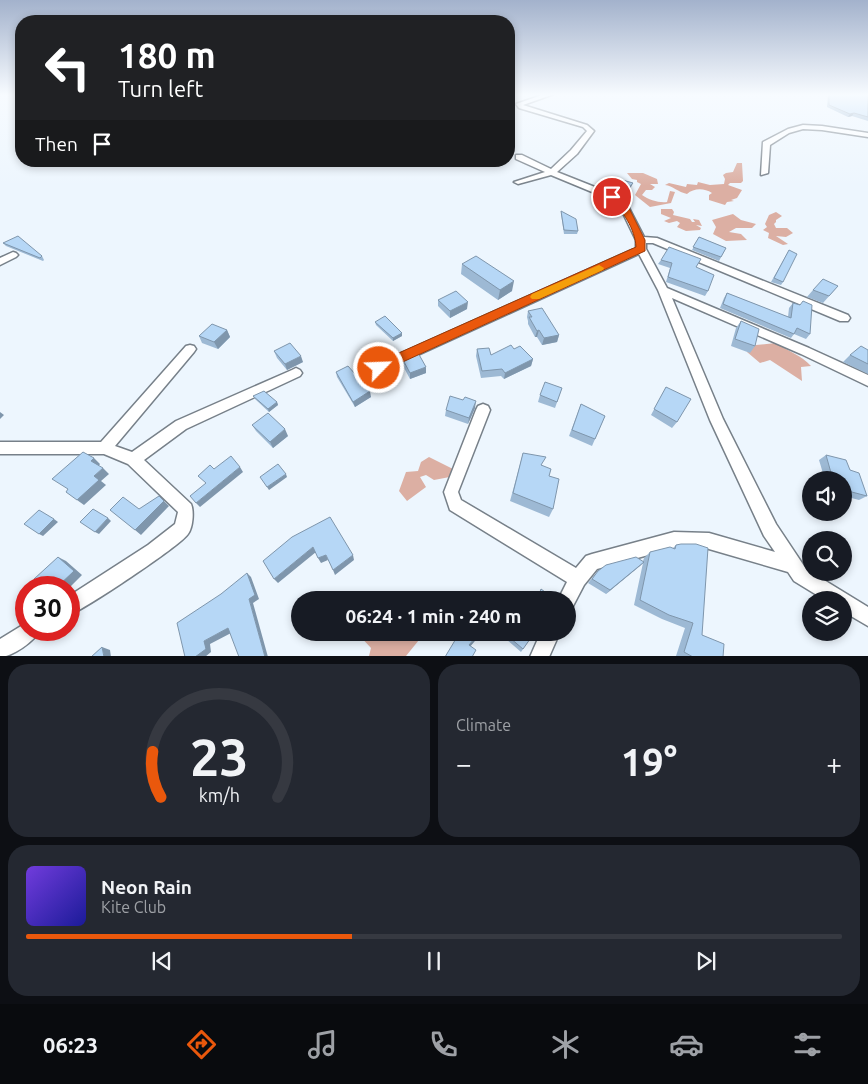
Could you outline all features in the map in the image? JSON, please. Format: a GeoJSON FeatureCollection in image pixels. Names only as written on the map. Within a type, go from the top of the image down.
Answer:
{"type":"FeatureCollection","features":[{"type":"Feature","properties":{"kind":"street"},"geometry":{"type":"LineString","coordinates":[[518,182],[552,172],[574,152],[591,131],[580,125]]}},
{"type":"Feature","properties":{"kind":"street"},"geometry":{"type":"LineString","coordinates":[[764,173],[766,144],[795,129],[822,127],[868,135]]}},
{"type":"Feature","properties":{"kind":"street"},"geometry":{"type":"LineString","coordinates":[[519,157],[556,175],[612,197],[625,208],[663,290],[717,420],[770,530],[792,565],[800,574],[826,591]]}},
{"type":"Feature","properties":{"kind":"street"},"geometry":{"type":"LineString","coordinates":[[379,368],[641,244],[654,240],[844,318]]}},
{"type":"Feature","properties":{"kind":"street"},"geometry":{"type":"LineString","coordinates":[[0,262],[13,256]]}},
{"type":"Feature","properties":{"kind":"street"},"geometry":{"type":"LineString","coordinates":[[663,290],[805,351],[868,381]]}},
{"type":"Feature","properties":{"kind":"street"},"geometry":{"type":"LineString","coordinates":[[104,448],[190,349]]}},
{"type":"Feature","properties":{"kind":"street"},"geometry":{"type":"LineString","coordinates":[[133,459],[181,425],[296,373]]}},
{"type":"Feature","properties":{"kind":"street"},"geometry":{"type":"LineString","coordinates":[[482,410],[450,492],[455,505],[578,579]]}},
{"type":"Feature","properties":{"kind":"street"},"geometry":{"type":"LineString","coordinates":[[0,448],[104,448],[133,459],[186,509],[182,529],[154,551],[80,599]]}},
{"type":"Feature","properties":{"kind":"street"},"geometry":{"type":"LineString","coordinates":[[572,591],[578,579],[592,562],[674,540],[709,541],[792,565]]}},
{"type":"Feature","properties":{"kind":"street"},"geometry":{"type":"LineString","coordinates":[[852,607],[868,617]]}},
{"type":"Feature","properties":{"kind":"street"},"geometry":{"type":"LineString","coordinates":[[0,650],[15,640]]}},
{"type":"Feature","properties":{"kind":"street"},"geometry":{"type":"LineString","coordinates":[[539,656],[546,641]]}},
{"type":"Feature","properties":{"kind":"shaded area"},"geometry":{"type":"Polygon","coordinates":[[[737,163],[742,163],[743,181],[728,185],[742,190],[737,198],[731,200],[734,201],[727,202],[725,205],[709,200],[709,195],[712,193],[706,190],[699,189],[687,194],[665,185],[669,183],[686,187],[687,184],[697,185],[698,182],[710,185],[724,184],[725,179],[723,175],[733,172],[737,163]]]}},
{"type":"Feature","properties":{"kind":"shaded area"},"geometry":{"type":"Polygon","coordinates":[[[627,173],[643,173],[657,179],[658,184],[650,184],[655,187],[652,190],[646,190],[642,195],[654,201],[667,202],[670,191],[675,192],[671,203],[650,207],[635,195],[641,184],[637,180],[632,179],[627,173]]]}},
{"type":"Feature","properties":{"kind":"shaded area"},"geometry":{"type":"Polygon","coordinates":[[[661,209],[672,209],[673,215],[690,219],[692,222],[695,222],[693,219],[699,220],[702,226],[696,225],[701,228],[700,230],[686,231],[677,227],[680,223],[677,221],[669,223],[664,221],[671,218],[661,214],[661,209]]]}},
{"type":"Feature","properties":{"kind":"shaded area"},"geometry":{"type":"Polygon","coordinates":[[[776,212],[782,216],[774,224],[776,228],[787,228],[793,233],[786,237],[776,236],[788,244],[783,245],[768,238],[769,233],[763,230],[767,227],[765,224],[769,215],[776,212]]]}},
{"type":"Feature","properties":{"kind":"shaded area"},"geometry":{"type":"Polygon","coordinates":[[[733,214],[741,220],[756,224],[752,228],[736,228],[729,232],[741,234],[747,240],[726,241],[713,234],[716,227],[712,220],[733,214]]]}},
{"type":"Feature","properties":{"kind":"shaded area"},"geometry":{"type":"Polygon","coordinates":[[[776,343],[799,356],[811,366],[801,367],[802,381],[770,360],[760,363],[747,352],[756,345],[776,343]]]}},
{"type":"Feature","properties":{"kind":"shaded area"},"geometry":{"type":"Polygon","coordinates":[[[429,457],[453,469],[455,476],[434,480],[426,475],[420,477],[426,487],[407,501],[399,491],[406,472],[418,471],[421,462],[429,457]]]}},
{"type":"Feature","properties":{"kind":"shaded area"},"geometry":{"type":"Polygon","coordinates":[[[364,641],[418,641],[406,656],[369,656],[371,648],[364,641]]]}},
{"type":"Feature","properties":{"kind":"building"},"geometry":{"type":"Polygon","coordinates":[[[619,179],[633,183],[626,191],[613,185],[619,179]]]}},
{"type":"Feature","properties":{"kind":"building"},"geometry":{"type":"Polygon","coordinates":[[[561,211],[576,219],[578,231],[564,230],[561,211]]]}},
{"type":"Feature","properties":{"kind":"building"},"geometry":{"type":"Polygon","coordinates":[[[18,236],[42,256],[40,258],[3,243],[18,236]]]}},
{"type":"Feature","properties":{"kind":"building"},"geometry":{"type":"Polygon","coordinates":[[[699,237],[726,248],[721,257],[693,247],[699,237]]]}},
{"type":"Feature","properties":{"kind":"building"},"geometry":{"type":"Polygon","coordinates":[[[669,247],[701,259],[696,267],[714,275],[708,291],[668,277],[672,263],[661,260],[669,247]]]}},
{"type":"Feature","properties":{"kind":"building"},"geometry":{"type":"Polygon","coordinates":[[[789,250],[797,254],[783,282],[774,278],[789,250]]]}},
{"type":"Feature","properties":{"kind":"building"},"geometry":{"type":"Polygon","coordinates":[[[476,256],[514,281],[500,290],[462,264],[476,256]]]}},
{"type":"Feature","properties":{"kind":"building"},"geometry":{"type":"Polygon","coordinates":[[[823,279],[838,286],[829,296],[813,290],[823,279]]]}},
{"type":"Feature","properties":{"kind":"building"},"geometry":{"type":"Polygon","coordinates":[[[456,291],[468,302],[450,311],[438,300],[456,291]]]}},
{"type":"Feature","properties":{"kind":"building"},"geometry":{"type":"Polygon","coordinates":[[[727,293],[791,318],[793,303],[800,305],[803,301],[812,305],[810,334],[797,328],[794,334],[723,304],[727,293]]]}},
{"type":"Feature","properties":{"kind":"building"},"geometry":{"type":"Polygon","coordinates":[[[542,308],[559,335],[544,338],[539,330],[537,331],[529,317],[532,317],[528,311],[542,308]]]}},
{"type":"Feature","properties":{"kind":"building"},"geometry":{"type":"Polygon","coordinates":[[[385,316],[402,333],[393,338],[375,322],[385,316]]]}},
{"type":"Feature","properties":{"kind":"building"},"geometry":{"type":"Polygon","coordinates":[[[741,321],[759,329],[755,346],[735,339],[741,321]]]}},
{"type":"Feature","properties":{"kind":"building"},"geometry":{"type":"Polygon","coordinates":[[[212,324],[227,330],[214,342],[199,336],[212,324]]]}},
{"type":"Feature","properties":{"kind":"building"},"geometry":{"type":"Polygon","coordinates":[[[290,343],[301,356],[285,364],[274,351],[290,343]]]}},
{"type":"Feature","properties":{"kind":"building"},"geometry":{"type":"Polygon","coordinates":[[[511,345],[514,349],[520,346],[533,359],[505,373],[502,369],[482,371],[477,349],[489,348],[491,355],[511,345]]]}},
{"type":"Feature","properties":{"kind":"building"},"geometry":{"type":"Polygon","coordinates":[[[861,346],[868,350],[868,364],[850,355],[861,346]]]}},
{"type":"Feature","properties":{"kind":"building"},"geometry":{"type":"Polygon","coordinates":[[[417,351],[426,367],[410,373],[402,358],[417,351]]]}},
{"type":"Feature","properties":{"kind":"building"},"geometry":{"type":"Polygon","coordinates":[[[348,366],[370,391],[353,402],[336,372],[348,366]]]}},
{"type":"Feature","properties":{"kind":"building"},"geometry":{"type":"Polygon","coordinates":[[[545,382],[562,388],[557,402],[540,395],[545,382]]]}},
{"type":"Feature","properties":{"kind":"building"},"geometry":{"type":"Polygon","coordinates":[[[666,387],[691,399],[677,422],[654,409],[666,387]]]}},
{"type":"Feature","properties":{"kind":"building"},"geometry":{"type":"Polygon","coordinates":[[[264,391],[277,402],[268,409],[253,396],[264,391]]]}},
{"type":"Feature","properties":{"kind":"building"},"geometry":{"type":"Polygon","coordinates":[[[450,396],[463,400],[465,397],[476,401],[469,418],[446,410],[450,396]]]}},
{"type":"Feature","properties":{"kind":"building"},"geometry":{"type":"Polygon","coordinates":[[[581,404],[605,416],[595,439],[572,430],[581,404]]]}},
{"type":"Feature","properties":{"kind":"building"},"geometry":{"type":"Polygon","coordinates":[[[268,413],[285,429],[270,442],[252,425],[268,413]]]}},
{"type":"Feature","properties":{"kind":"building"},"geometry":{"type":"Polygon","coordinates":[[[83,452],[94,458],[91,461],[103,468],[94,476],[99,480],[77,500],[66,492],[68,489],[52,479],[83,452]]]}},
{"type":"Feature","properties":{"kind":"building"},"geometry":{"type":"Polygon","coordinates":[[[523,453],[546,457],[541,465],[551,469],[549,476],[559,479],[553,509],[513,493],[523,453]]]}},
{"type":"Feature","properties":{"kind":"building"},"geometry":{"type":"Polygon","coordinates":[[[826,455],[846,460],[850,470],[859,473],[867,496],[852,492],[852,471],[830,471],[826,455]]]}},
{"type":"Feature","properties":{"kind":"building"},"geometry":{"type":"Polygon","coordinates":[[[231,456],[240,467],[196,503],[190,496],[206,483],[198,476],[210,465],[214,469],[231,456]]]}},
{"type":"Feature","properties":{"kind":"building"},"geometry":{"type":"Polygon","coordinates":[[[278,464],[286,474],[267,487],[260,477],[278,464]]]}},
{"type":"Feature","properties":{"kind":"building"},"geometry":{"type":"Polygon","coordinates":[[[159,496],[164,501],[135,530],[110,510],[123,497],[139,509],[159,496]]]}},
{"type":"Feature","properties":{"kind":"building"},"geometry":{"type":"Polygon","coordinates":[[[93,509],[108,518],[95,532],[80,522],[93,509]]]}},
{"type":"Feature","properties":{"kind":"building"},"geometry":{"type":"Polygon","coordinates":[[[39,510],[54,519],[39,534],[24,524],[39,510]]]}},
{"type":"Feature","properties":{"kind":"building"},"geometry":{"type":"Polygon","coordinates":[[[330,517],[353,555],[333,570],[326,555],[318,558],[313,547],[274,579],[263,561],[292,537],[330,517]]]}},
{"type":"Feature","properties":{"kind":"building"},"geometry":{"type":"Polygon","coordinates":[[[696,544],[708,548],[702,635],[724,644],[723,656],[691,656],[684,652],[693,623],[669,615],[640,600],[650,552],[670,547],[675,549],[676,545],[696,544]]]}},
{"type":"Feature","properties":{"kind":"building"},"geometry":{"type":"Polygon","coordinates":[[[58,557],[74,571],[69,576],[37,576],[58,557]]]}},
{"type":"Feature","properties":{"kind":"building"},"geometry":{"type":"Polygon","coordinates":[[[636,557],[644,562],[610,590],[592,579],[606,565],[636,557]]]}},
{"type":"Feature","properties":{"kind":"building"},"geometry":{"type":"Polygon","coordinates":[[[247,573],[255,595],[249,599],[265,656],[239,656],[228,628],[204,641],[206,649],[196,656],[185,656],[177,623],[221,594],[247,573]]]}},
{"type":"Feature","properties":{"kind":"building"},"geometry":{"type":"Polygon","coordinates":[[[455,641],[472,641],[469,645],[476,650],[473,656],[446,656],[455,641]]]}},
{"type":"Feature","properties":{"kind":"building"},"geometry":{"type":"Polygon","coordinates":[[[514,641],[529,641],[523,649],[514,641]]]}},
{"type":"Feature","properties":{"kind":"building"},"geometry":{"type":"Polygon","coordinates":[[[102,647],[104,656],[92,656],[102,647]]]}},
{"type":"Feature","properties":{"kind":"slow traffic"},"geometry":{"type":"LineString","coordinates":[[536,297],[599,268]]}},
{"type":"Feature","properties":{"kind":"route"},"geometry":{"type":"LineString","coordinates":[[379,368],[641,249],[641,240],[625,208],[612,197]]}}]}
